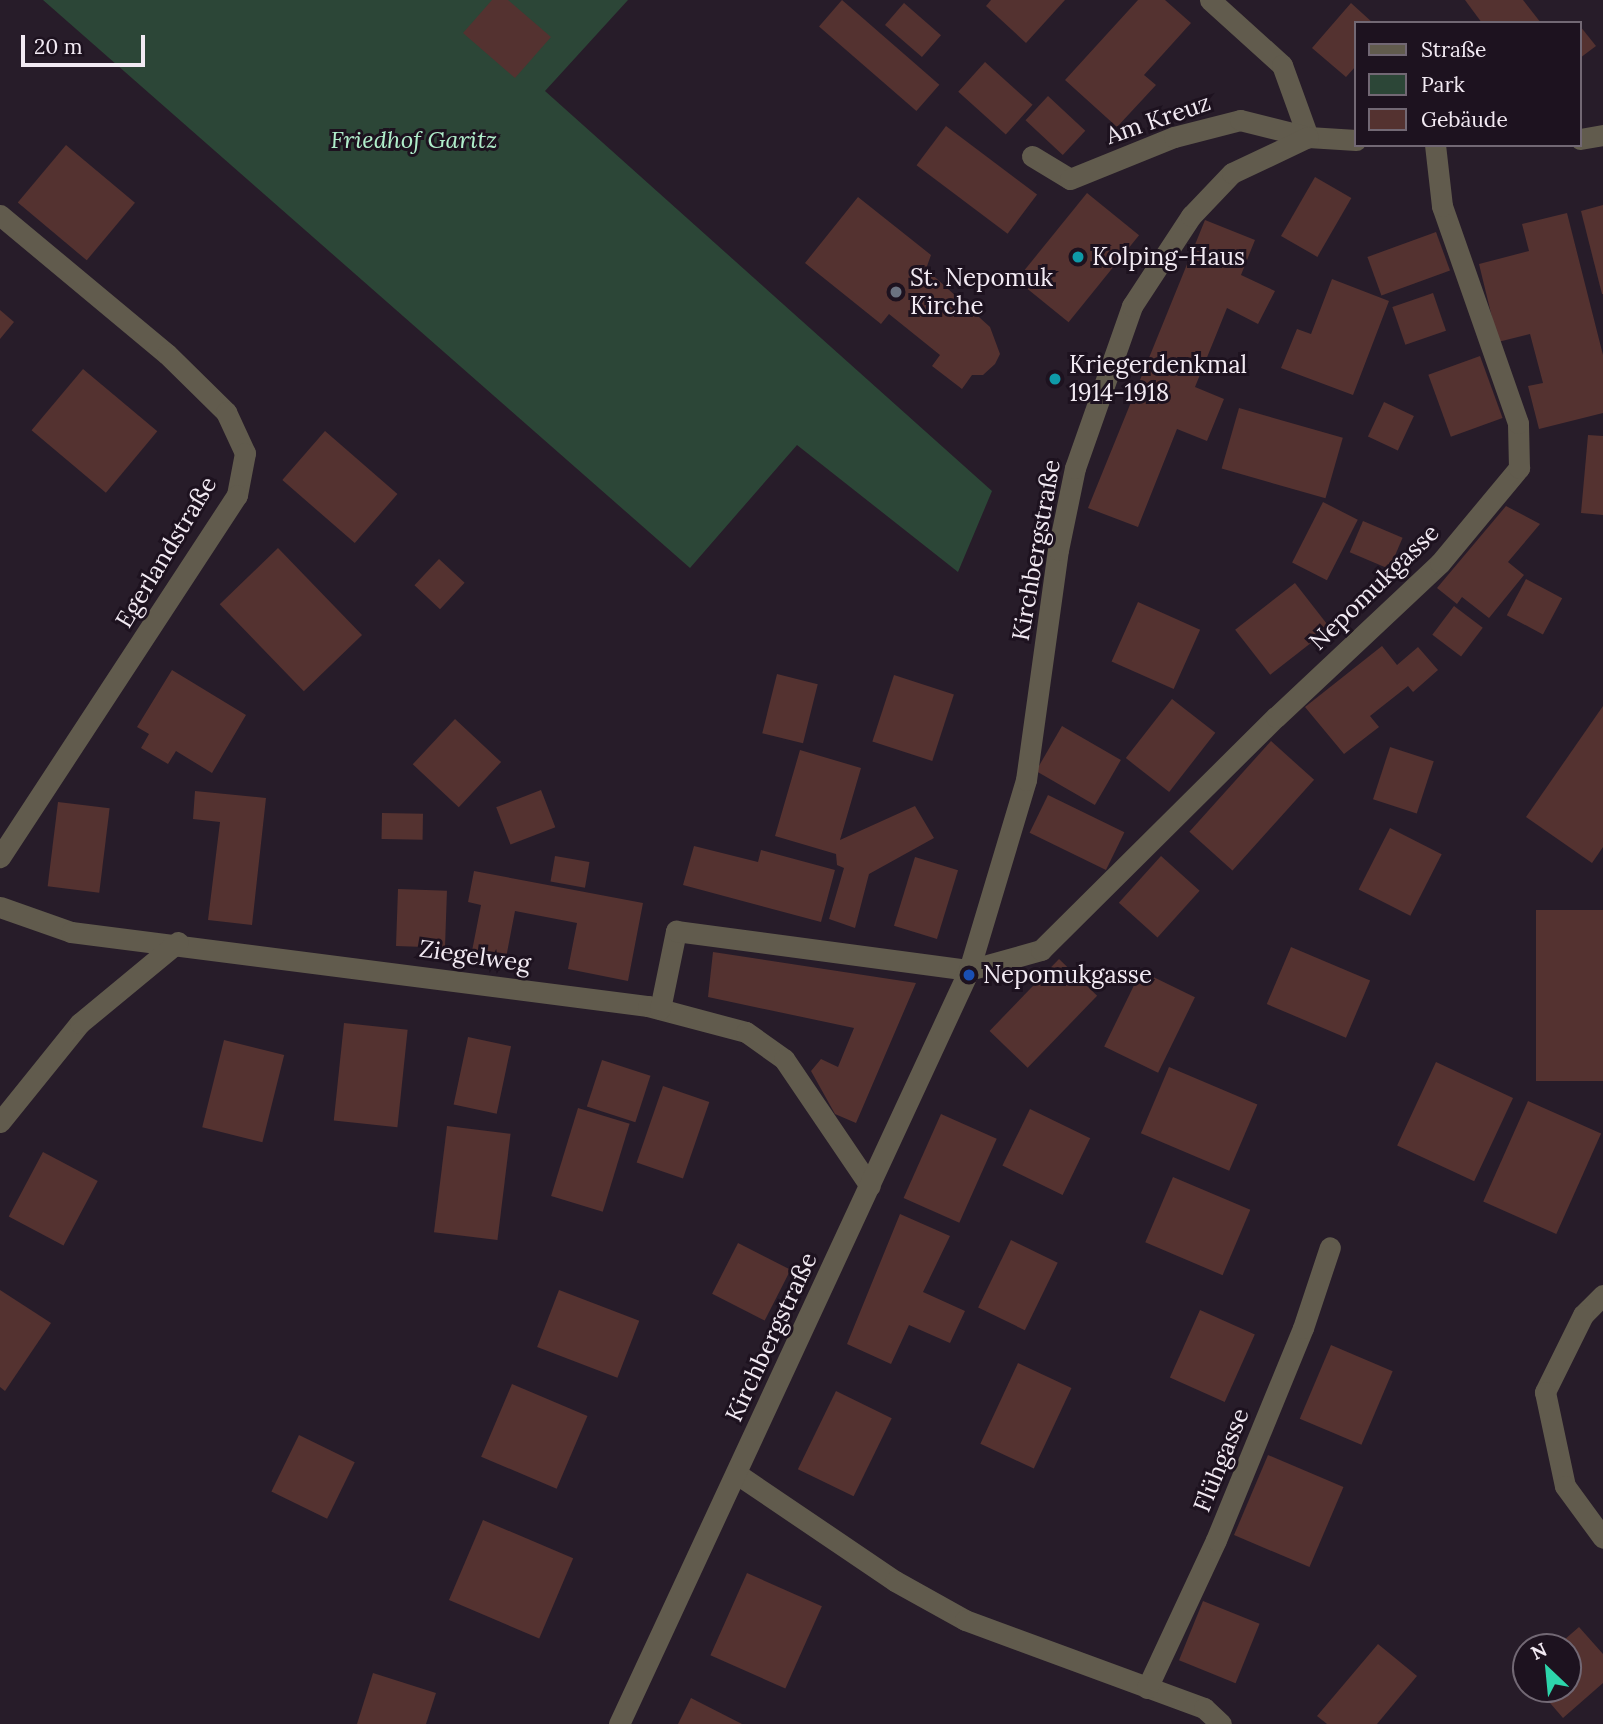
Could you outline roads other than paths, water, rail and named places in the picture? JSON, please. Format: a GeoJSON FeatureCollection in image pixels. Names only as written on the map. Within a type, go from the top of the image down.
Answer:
{"type":"FeatureCollection","features":[{"type":"Feature","properties":{"kind":"street"},"geometry":{"type":"LineString","coordinates":[[1210,0],[1282,65],[1308,137],[1354,140]]}},
{"type":"Feature","properties":{"kind":"street","name":"Am Kreuz"},"geometry":{"type":"LineString","coordinates":[[1032,156],[1070,179],[1174,137],[1240,120],[1308,137]]}},
{"type":"Feature","properties":{"kind":"street"},"geometry":{"type":"LineString","coordinates":[[1582,139],[1603,135]]}},
{"type":"Feature","properties":{"kind":"street","name":"Kirchbergstraße"},"geometry":{"type":"LineString","coordinates":[[619,1724],[737,1475],[969,970],[1026,780],[1058,550],[1075,468],[1132,306],[1191,216],[1232,173],[1308,137]]}},
{"type":"Feature","properties":{"kind":"street","name":"Nepomukgasse"},"geometry":{"type":"LineString","coordinates":[[969,970],[1041,950],[1276,718],[1440,563],[1519,468],[1518,423],[1442,206],[1434,147]]}},
{"type":"Feature","properties":{"kind":"street","name":"Egerlandstraße"},"geometry":{"type":"LineString","coordinates":[[0,215],[167,354],[226,412],[245,453],[237,495],[0,857]]}},
{"type":"Feature","properties":{"kind":"street","name":"Ziegelweg"},"geometry":{"type":"LineString","coordinates":[[0,907],[71,932],[178,942],[660,1009],[746,1031],[784,1059],[870,1186]]}},
{"type":"Feature","properties":{"kind":"street"},"geometry":{"type":"LineString","coordinates":[[660,1009],[676,931],[969,970]]}},
{"type":"Feature","properties":{"kind":"street"},"geometry":{"type":"LineString","coordinates":[[0,1122],[80,1023],[178,942]]}},
{"type":"Feature","properties":{"kind":"street","name":"Flühgasse"},"geometry":{"type":"LineString","coordinates":[[1147,1688],[1226,1515],[1303,1328],[1330,1247]]}},
{"type":"Feature","properties":{"kind":"street"},"geometry":{"type":"LineString","coordinates":[[1603,1295],[1583,1315],[1545,1392],[1564,1486],[1603,1538]]}},
{"type":"Feature","properties":{"kind":"street"},"geometry":{"type":"LineString","coordinates":[[737,1475],[895,1581],[965,1620],[1203,1708],[1221,1724]]}},
{"type":"Feature","properties":{"kind":"place","name":"Kolping-Haus"},"geometry":{"type":"Point","coordinates":[1078,257]}},
{"type":"Feature","properties":{"kind":"place","name":"St. Nepomuk Kirche"},"geometry":{"type":"Point","coordinates":[896,292]}},
{"type":"Feature","properties":{"kind":"place","name":"Kriegerdenkmal 1914-1918"},"geometry":{"type":"Point","coordinates":[1055,379]}},
{"type":"Feature","properties":{"kind":"place","name":"Nepomukgasse"},"geometry":{"type":"Point","coordinates":[969,975]}},
{"type":"Feature","properties":{"kind":"park label","name":"Friedhof Garitz"},"geometry":{"type":"Point","coordinates":[414,140]}}]}
